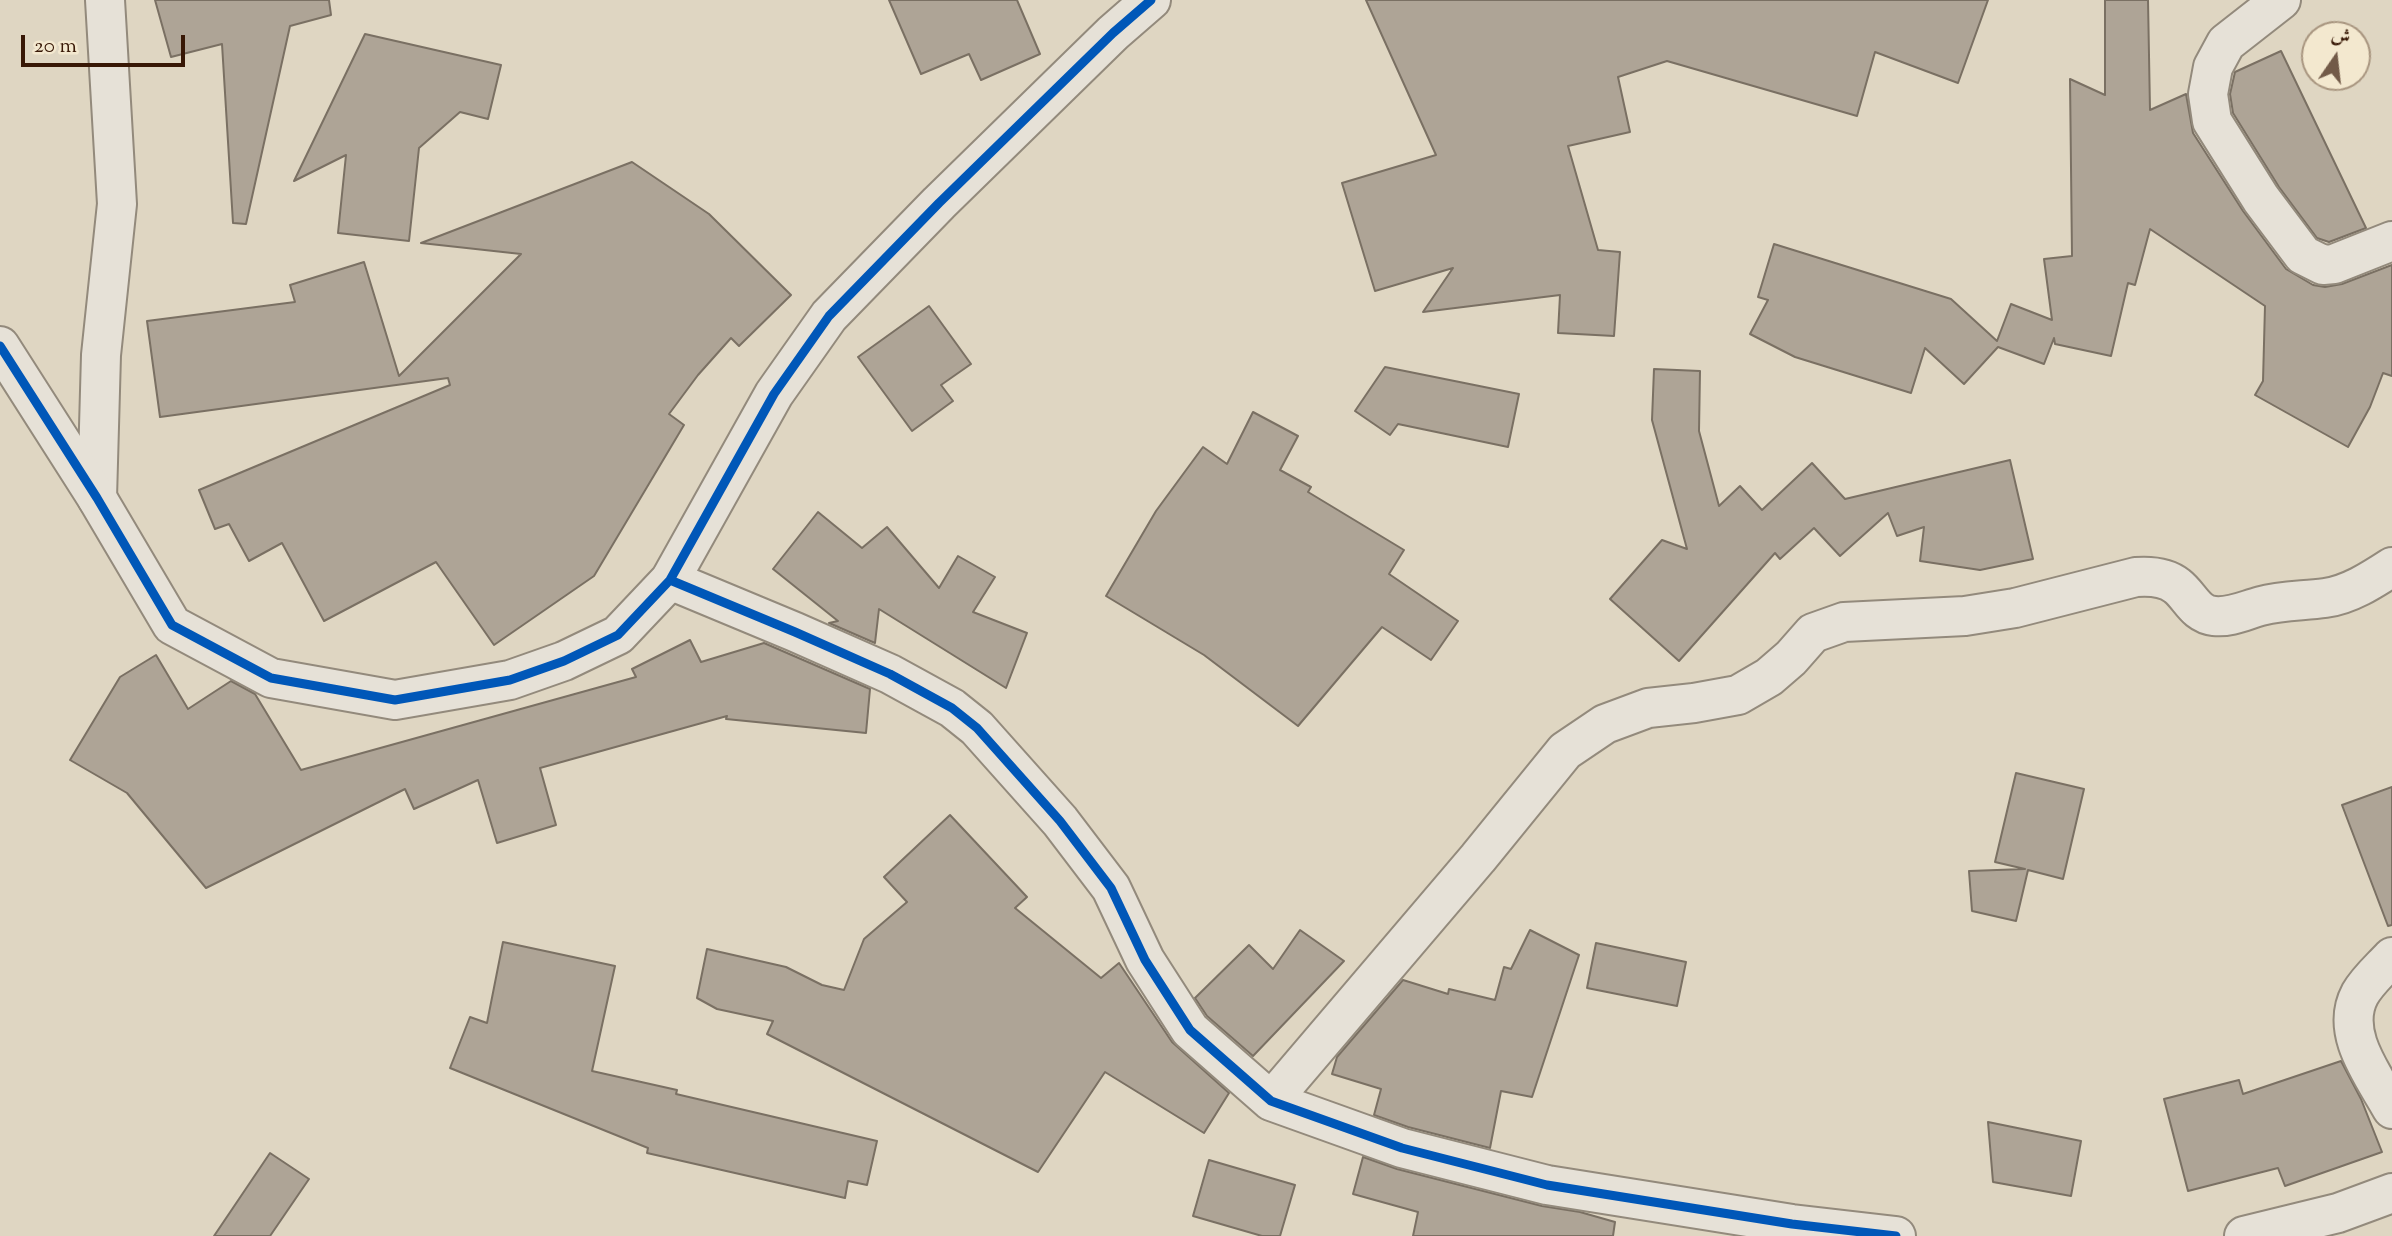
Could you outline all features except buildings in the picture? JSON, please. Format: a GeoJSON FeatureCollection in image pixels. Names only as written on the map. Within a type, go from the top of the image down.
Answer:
{"type":"FeatureCollection","features":[{"type":"Feature","properties":{"kind":"street"},"geometry":{"type":"LineString","coordinates":[[97,498],[101,355],[117,204],[105,0]]}},
{"type":"Feature","properties":{"kind":"street"},"geometry":{"type":"LineString","coordinates":[[0,346],[97,498],[172,625],[271,678],[395,700],[510,680],[564,661],[618,635],[670,580],[774,394],[829,316],[939,203],[1113,33],[1151,0]]}},
{"type":"Feature","properties":{"kind":"street"},"geometry":{"type":"LineString","coordinates":[[2281,0],[2226,43],[2213,67],[2208,94],[2212,121],[2261,199],[2303,255],[2323,265],[2334,264],[2392,241]]}},
{"type":"Feature","properties":{"kind":"street"},"geometry":{"type":"LineString","coordinates":[[1271,1101],[1478,858],[1565,751],[1605,724],[1648,708],[1694,704],[1738,695],[1769,677],[1813,633],[1844,622],[1965,616],[2015,608],[2136,577],[2150,576],[2177,586],[2202,612],[2213,616],[2231,615],[2290,600],[2327,598],[2363,586],[2392,567]]}},
{"type":"Feature","properties":{"kind":"street"},"geometry":{"type":"LineString","coordinates":[[670,580],[890,674],[952,708],[977,728],[1060,821],[1111,888],[1145,960],[1190,1030],[1271,1101],[1402,1148],[1547,1185],[1792,1224],[1896,1236]]}},
{"type":"Feature","properties":{"kind":"street"},"geometry":{"type":"LineString","coordinates":[[2392,957],[2360,995],[2354,1013],[2354,1033],[2392,1109]]}},
{"type":"Feature","properties":{"kind":"street"},"geometry":{"type":"LineString","coordinates":[[2244,1236],[2338,1213],[2392,1193]]}},
{"type":"Feature","properties":{"kind":"cycle path"},"geometry":{"type":"LineString","coordinates":[[0,346],[97,498],[172,625],[271,678],[395,700],[510,680],[564,661],[618,635],[670,580],[774,394],[829,316],[939,203],[1113,33],[1151,0]]}},
{"type":"Feature","properties":{"kind":"cycle path"},"geometry":{"type":"LineString","coordinates":[[670,580],[890,674],[952,708],[977,728],[1060,821],[1111,888],[1145,960],[1190,1030],[1271,1101],[1402,1148],[1547,1185],[1792,1224],[1896,1236]]}}]}
